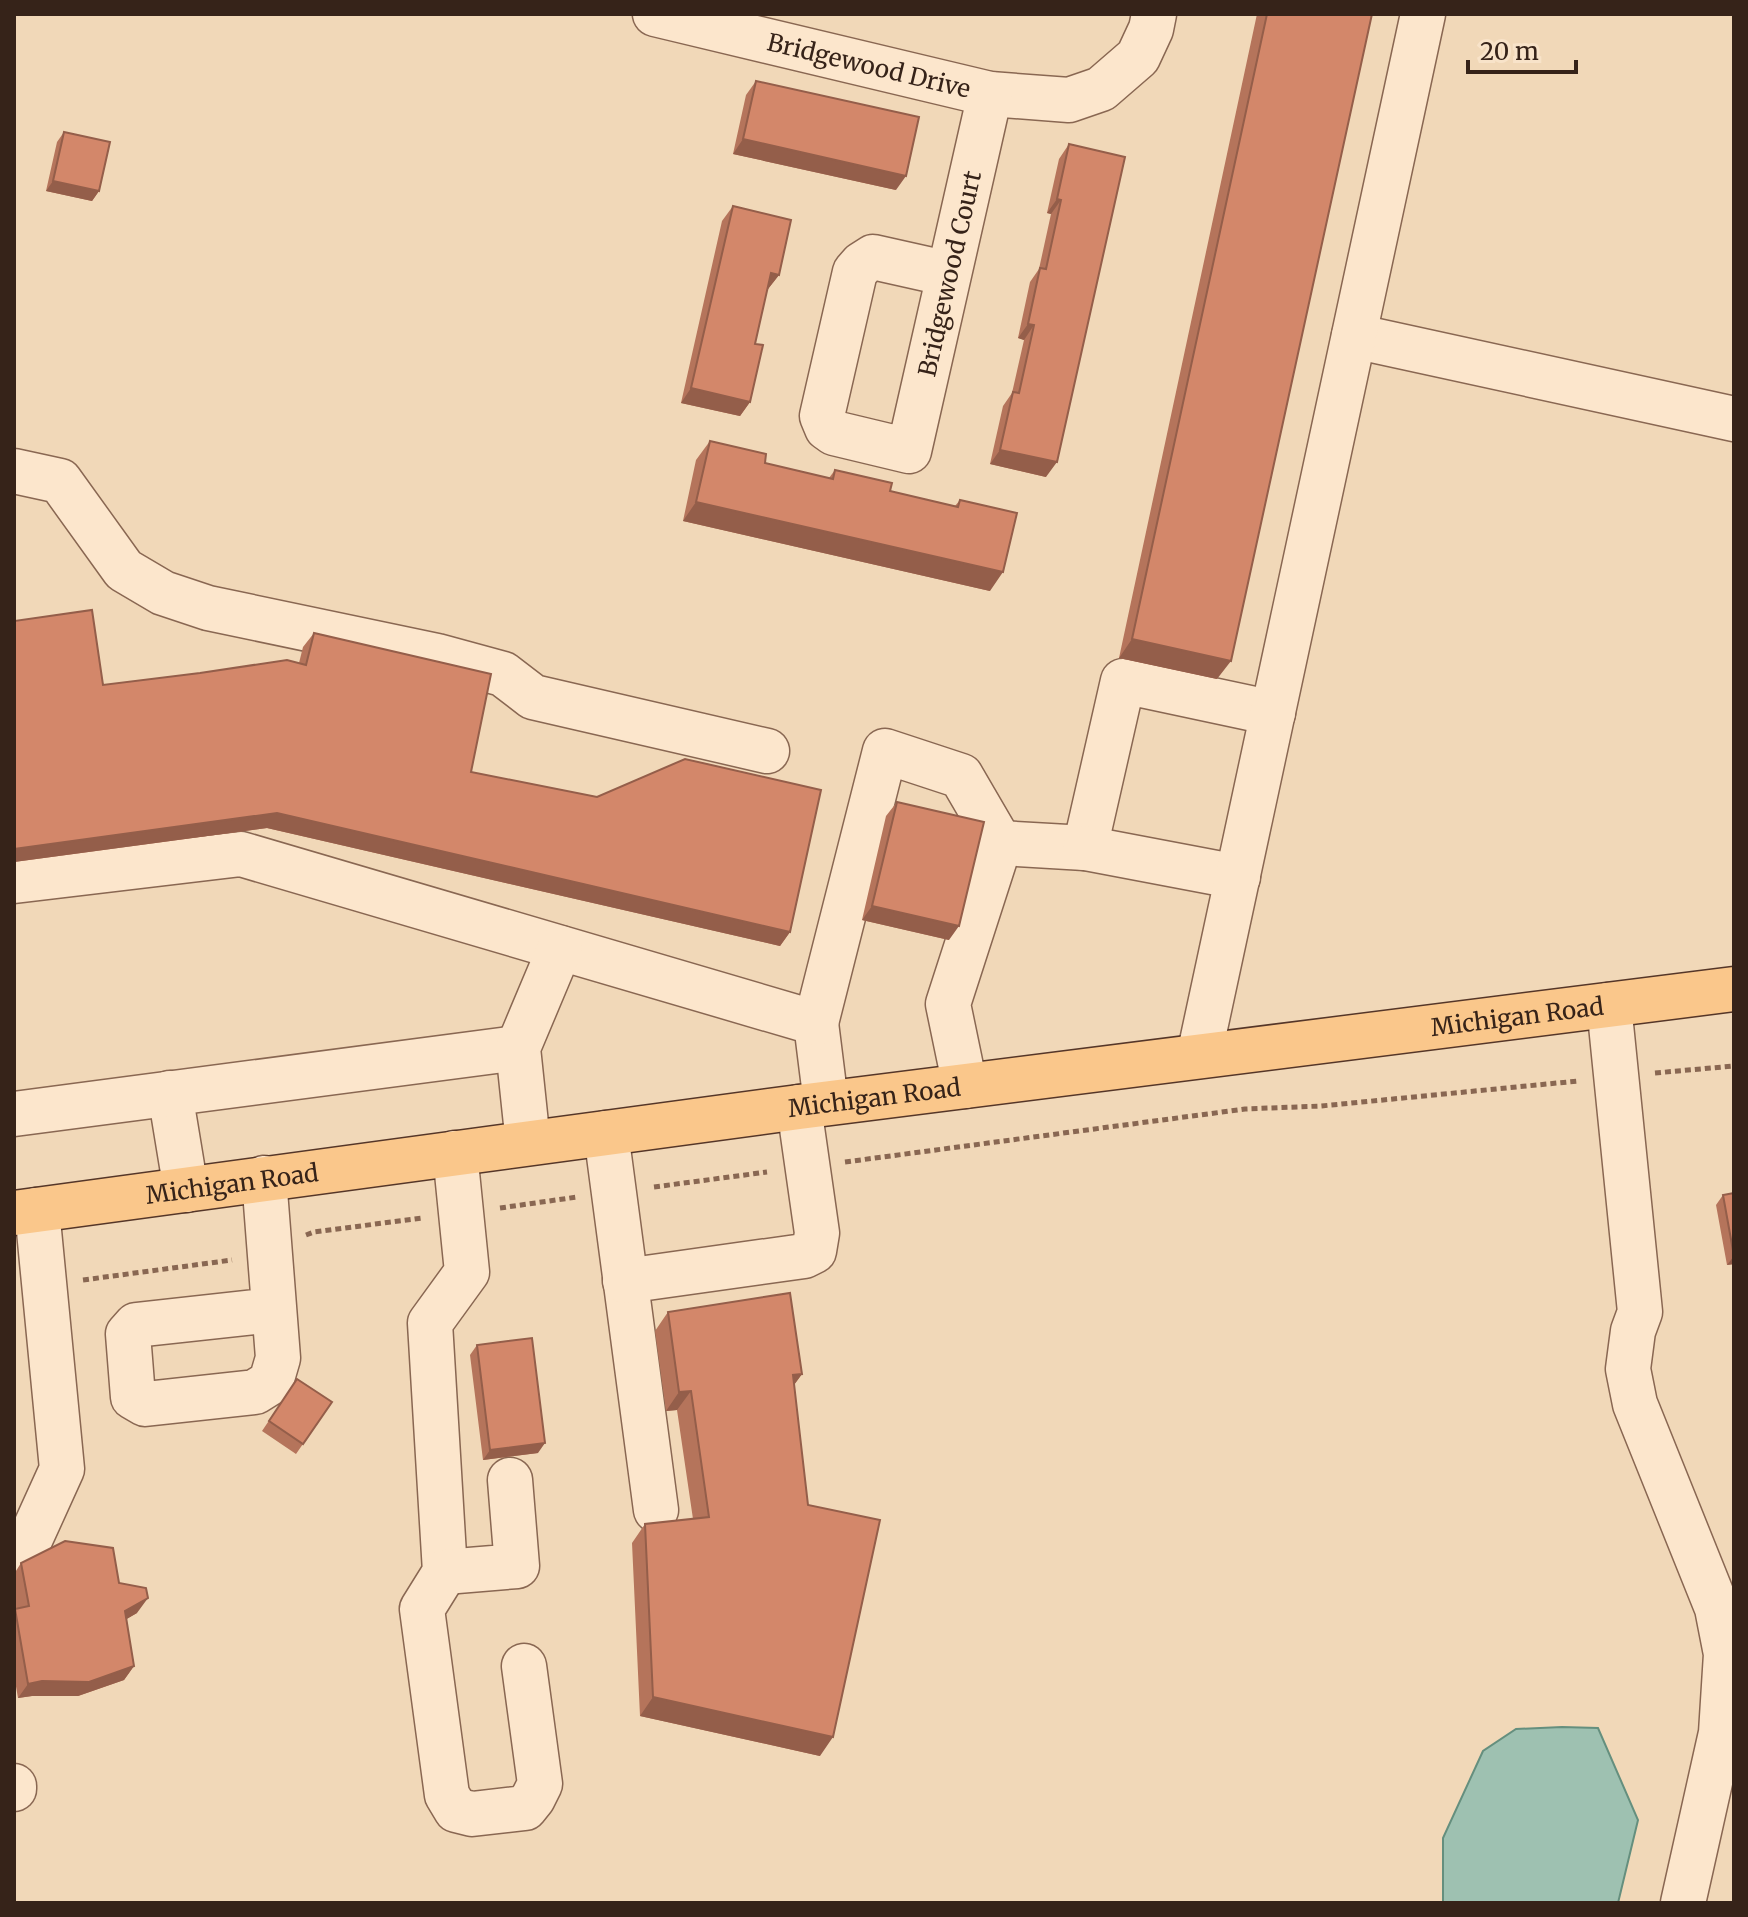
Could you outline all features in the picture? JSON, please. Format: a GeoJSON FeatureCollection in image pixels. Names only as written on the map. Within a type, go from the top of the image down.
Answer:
{"type":"FeatureCollection","features":[{"type":"Feature","properties":{"kind":"main road","name":"Michigan Road"},"geometry":{"type":"LineString","coordinates":[[25,1211],[812,1105],[1734,989]]}},
{"type":"Feature","properties":{"kind":"street","name":"Bridgewood Drive"},"geometry":{"type":"LineString","coordinates":[[655,14],[757,25],[990,94],[1069,100],[1101,89],[1138,57],[1151,29],[1154,14]]}},
{"type":"Feature","properties":{"kind":"street"},"geometry":{"type":"LineString","coordinates":[[1199,1056],[1423,14]]}},
{"type":"Feature","properties":{"kind":"street","name":"Bridgewood Court"},"geometry":{"type":"LineString","coordinates":[[949,274],[873,257],[855,272],[822,416],[827,428],[834,433],[909,451],[990,94]]}},
{"type":"Feature","properties":{"kind":"street"},"geometry":{"type":"LineString","coordinates":[[1354,336],[1734,419]]}},
{"type":"Feature","properties":{"kind":"street"},"geometry":{"type":"LineString","coordinates":[[14,471],[60,481],[124,570],[163,593],[208,608],[437,656],[503,674],[533,697],[767,751]]}},
{"type":"Feature","properties":{"kind":"street"},"geometry":{"type":"LineString","coordinates":[[1085,848],[1123,681],[1273,713]]}},
{"type":"Feature","properties":{"kind":"street"},"geometry":{"type":"LineString","coordinates":[[625,1281],[804,1256],[814,1251],[817,1233],[807,1167],[816,1023],[885,751],[961,776],[1000,843],[948,1004],[965,1086]]}},
{"type":"Feature","properties":{"kind":"street"},"geometry":{"type":"LineString","coordinates":[[1000,843],[1085,848],[1238,877]]}},
{"type":"Feature","properties":{"kind":"street"},"geometry":{"type":"LineString","coordinates":[[14,881],[241,854],[816,1023]]}},
{"type":"Feature","properties":{"kind":"street"},"geometry":{"type":"LineString","coordinates":[[528,1143],[518,1048],[560,948]]}},
{"type":"Feature","properties":{"kind":"street"},"geometry":{"type":"LineString","coordinates":[[1609,1005],[1640,1312],[1633,1331],[1628,1369],[1635,1404],[1717,1608],[1726,1654],[1721,1733],[1683,1903]]}},
{"type":"Feature","properties":{"kind":"street"},"geometry":{"type":"LineString","coordinates":[[14,1114],[518,1048]]}},
{"type":"Feature","properties":{"kind":"street"},"geometry":{"type":"LineString","coordinates":[[170,1093],[186,1190]]}},
{"type":"Feature","properties":{"kind":"street"},"geometry":{"type":"LineString","coordinates":[[606,1133],[656,1510]]}},
{"type":"Feature","properties":{"kind":"street"},"geometry":{"type":"LineString","coordinates":[[455,1153],[467,1272],[430,1323],[445,1572],[422,1609],[447,1795],[456,1810],[472,1814],[525,1808],[540,1784],[524,1666]]}},
{"type":"Feature","properties":{"kind":"street"},"geometry":{"type":"LineString","coordinates":[[264,1178],[274,1310]]}},
{"type":"Feature","properties":{"kind":"street"},"geometry":{"type":"LineString","coordinates":[[19,1544],[62,1469],[44,1285],[25,1211]]}},
{"type":"Feature","properties":{"kind":"street"},"geometry":{"type":"LineString","coordinates":[[445,1572],[517,1566],[510,1480]]}},
{"type":"Feature","properties":{"kind":"path"},"geometry":{"type":"LineString","coordinates":[[44,1285],[245,1258],[314,1232],[1245,1109],[1321,1106],[1734,1066]]}},
{"type":"Feature","properties":{"kind":"shaded area"},"geometry":{"type":"Polygon","coordinates":[[[1598,1728],[1638,1820],[1618,1903],[1443,1903],[1443,1838],[1483,1751],[1516,1729],[1598,1728]]]}},
{"type":"Feature","properties":{"kind":"building"},"geometry":{"type":"Polygon","coordinates":[[[1267,14],[1372,14],[1231,661],[1132,639],[1267,14]]]}},
{"type":"Feature","properties":{"kind":"building"},"geometry":{"type":"Polygon","coordinates":[[[756,81],[919,117],[906,176],[743,139],[756,81]]]}},
{"type":"Feature","properties":{"kind":"building"},"geometry":{"type":"Polygon","coordinates":[[[64,132],[110,142],[99,191],[53,181],[64,132]]]}},
{"type":"Feature","properties":{"kind":"building"},"geometry":{"type":"Polygon","coordinates":[[[1069,144],[1125,157],[1057,462],[1000,450],[1013,392],[1019,393],[1034,325],[1028,324],[1040,268],[1046,269],[1069,144]]]}},
{"type":"Feature","properties":{"kind":"building"},"geometry":{"type":"Polygon","coordinates":[[[733,206],[791,220],[779,275],[771,273],[755,344],[763,345],[750,402],[691,388],[733,206]]]}},
{"type":"Feature","properties":{"kind":"building"},"geometry":{"type":"Polygon","coordinates":[[[710,441],[766,454],[765,463],[833,479],[835,470],[892,483],[890,491],[958,507],[960,500],[1017,513],[1003,572],[696,502],[710,441]]]}},
{"type":"Feature","properties":{"kind":"building"},"geometry":{"type":"Polygon","coordinates":[[[92,610],[103,685],[287,660],[306,665],[314,633],[491,674],[471,772],[597,797],[685,759],[821,790],[790,932],[277,813],[14,849],[14,621],[92,610]]]}},
{"type":"Feature","properties":{"kind":"building"},"geometry":{"type":"Polygon","coordinates":[[[897,802],[984,822],[959,926],[872,906],[897,802]]]}},
{"type":"Feature","properties":{"kind":"building"},"geometry":{"type":"Polygon","coordinates":[[[1734,1193],[1734,1256],[1723,1195],[1734,1193]]]}},
{"type":"Feature","properties":{"kind":"building"},"geometry":{"type":"Polygon","coordinates":[[[790,1293],[802,1374],[793,1375],[808,1505],[880,1520],[833,1737],[653,1697],[645,1524],[709,1517],[691,1391],[679,1392],[668,1312],[790,1293]]]}},
{"type":"Feature","properties":{"kind":"building"},"geometry":{"type":"Polygon","coordinates":[[[532,1338],[545,1443],[490,1450],[477,1345],[532,1338]]]}},
{"type":"Feature","properties":{"kind":"building"},"geometry":{"type":"Polygon","coordinates":[[[297,1379],[332,1402],[303,1444],[269,1421],[297,1379]]]}},
{"type":"Feature","properties":{"kind":"building"},"geometry":{"type":"Polygon","coordinates":[[[65,1541],[113,1548],[119,1583],[146,1588],[148,1598],[125,1611],[134,1666],[89,1682],[42,1681],[28,1684],[15,1609],[29,1606],[21,1563],[65,1541]]]}}]}
